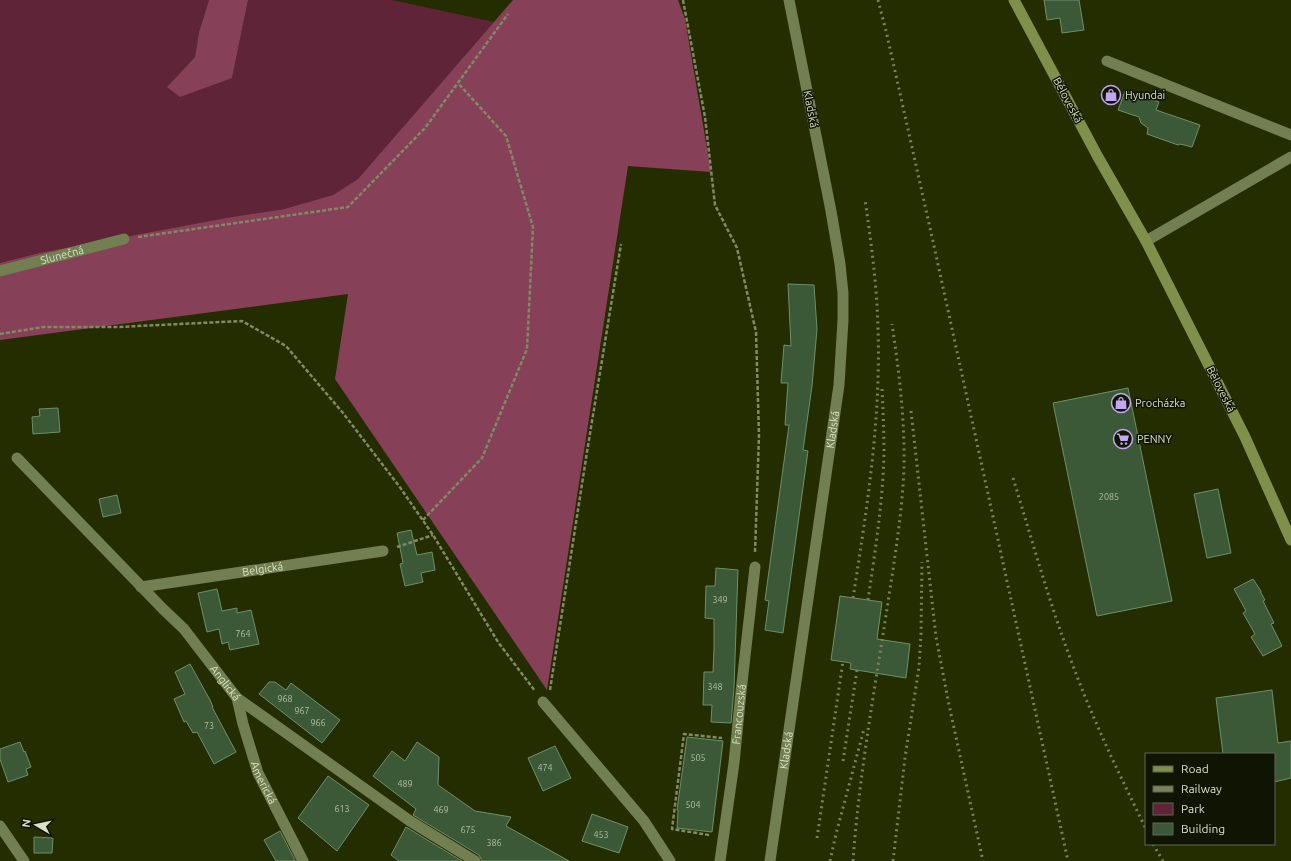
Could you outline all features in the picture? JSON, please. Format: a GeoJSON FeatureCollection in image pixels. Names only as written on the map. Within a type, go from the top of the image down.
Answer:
{"type":"FeatureCollection","features":[{"type":"Feature","properties":{"kind":"main road","name":"Běloveská"},"geometry":{"type":"LineString","coordinates":[[1014,0],[1098,157],[1146,241],[1245,437],[1291,540]]}},
{"type":"Feature","properties":{"kind":"street","name":"Kladská"},"geometry":{"type":"LineString","coordinates":[[770,861],[838,385],[844,320],[839,257],[789,0]]}},
{"type":"Feature","properties":{"kind":"street"},"geometry":{"type":"LineString","coordinates":[[1107,61],[1291,135]]}},
{"type":"Feature","properties":{"kind":"street"},"geometry":{"type":"LineString","coordinates":[[1146,241],[1291,157]]}},
{"type":"Feature","properties":{"kind":"street","name":"Slunečná"},"geometry":{"type":"LineString","coordinates":[[0,271],[124,239]]}},
{"type":"Feature","properties":{"kind":"street","name":"Anglická"},"geometry":{"type":"LineString","coordinates":[[17,458],[141,587],[184,628],[238,698],[410,821],[476,861]]}},
{"type":"Feature","properties":{"kind":"street","name":"Belgická"},"geometry":{"type":"LineString","coordinates":[[141,587],[383,551]]}},
{"type":"Feature","properties":{"kind":"street","name":"Francouzská"},"geometry":{"type":"LineString","coordinates":[[720,861],[734,763],[755,567]]}},
{"type":"Feature","properties":{"kind":"street","name":"Americká"},"geometry":{"type":"LineString","coordinates":[[238,698],[242,724],[258,773],[304,861]]}},
{"type":"Feature","properties":{"kind":"street"},"geometry":{"type":"LineString","coordinates":[[546,706],[644,820],[670,861]]}},
{"type":"Feature","properties":{"kind":"street"},"geometry":{"type":"LineString","coordinates":[[0,826],[24,861]]}},
{"type":"Feature","properties":{"kind":"path"},"geometry":{"type":"LineString","coordinates":[[683,0],[705,117],[715,205],[737,248],[756,332],[759,435],[755,567]]}},
{"type":"Feature","properties":{"kind":"path"},"geometry":{"type":"LineString","coordinates":[[124,239],[348,207],[425,128],[508,14]]}},
{"type":"Feature","properties":{"kind":"path"},"geometry":{"type":"LineString","coordinates":[[423,520],[482,458],[527,349],[533,227],[506,136],[458,83]]}},
{"type":"Feature","properties":{"kind":"path"},"geometry":{"type":"LineString","coordinates":[[546,706],[621,244]]}},
{"type":"Feature","properties":{"kind":"path"},"geometry":{"type":"LineString","coordinates":[[0,334],[43,327],[118,328],[242,321],[286,346],[343,413],[399,486],[433,535],[498,642],[546,706]]}},
{"type":"Feature","properties":{"kind":"path"},"geometry":{"type":"LineString","coordinates":[[383,551],[433,535]]}},
{"type":"Feature","properties":{"kind":"path"},"geometry":{"type":"LineString","coordinates":[[717,737],[684,734],[677,804],[672,829],[724,837]]}},
{"type":"Feature","properties":{"kind":"green space"},"geometry":{"type":"Polygon","coordinates":[[[0,0],[209,0],[199,32],[195,57],[167,87],[232,78],[248,0],[392,0],[494,22],[358,179],[333,195],[284,209],[226,218],[39,253],[0,263],[0,0]]]}},
{"type":"Feature","properties":{"kind":"shaded area"},"geometry":{"type":"Polygon","coordinates":[[[209,0],[248,0],[232,78],[180,97],[167,87],[195,57],[199,32],[209,0]]]}},
{"type":"Feature","properties":{"kind":"shaded area"},"geometry":{"type":"Polygon","coordinates":[[[513,0],[678,0],[685,19],[711,172],[628,166],[547,690],[335,379],[348,294],[0,340],[0,263],[39,253],[226,218],[284,209],[333,195],[358,179],[513,0]]]}},
{"type":"Feature","properties":{"kind":"building"},"geometry":{"type":"Polygon","coordinates":[[[1044,0],[1079,0],[1084,30],[1062,33],[1060,18],[1047,20],[1044,0]]]}},
{"type":"Feature","properties":{"kind":"building"},"geometry":{"type":"Polygon","coordinates":[[[1125,91],[1159,102],[1156,110],[1200,125],[1192,147],[1180,144],[1178,145],[1147,134],[1148,128],[1141,123],[1139,117],[1118,110],[1125,91]]]}},
{"type":"Feature","properties":{"kind":"building"},"geometry":{"type":"Polygon","coordinates":[[[788,284],[814,285],[817,329],[812,386],[803,450],[808,451],[783,633],[765,630],[769,601],[765,600],[789,425],[785,425],[788,383],[781,383],[784,345],[791,346],[788,284]]]}},
{"type":"Feature","properties":{"kind":"building"},"geometry":{"type":"Polygon","coordinates":[[[1128,388],[1172,601],[1097,616],[1053,403],[1128,388]]]}},
{"type":"Feature","properties":{"kind":"building"},"geometry":{"type":"Polygon","coordinates":[[[58,408],[60,432],[33,434],[32,417],[40,416],[39,409],[58,408]]]}},
{"type":"Feature","properties":{"kind":"building"},"geometry":{"type":"Polygon","coordinates":[[[1218,489],[1231,553],[1207,558],[1194,494],[1218,489]]]}},
{"type":"Feature","properties":{"kind":"building"},"geometry":{"type":"Polygon","coordinates":[[[117,495],[121,513],[103,517],[99,499],[117,495]]]}},
{"type":"Feature","properties":{"kind":"building"},"geometry":{"type":"Polygon","coordinates":[[[411,530],[417,555],[432,552],[435,570],[421,573],[423,582],[405,586],[400,564],[403,563],[397,533],[411,530]]]}},
{"type":"Feature","properties":{"kind":"building"},"geometry":{"type":"Polygon","coordinates":[[[716,568],[738,570],[734,688],[731,723],[711,722],[712,705],[703,705],[704,672],[713,672],[714,648],[714,619],[705,618],[706,586],[715,586],[716,568]]]}},
{"type":"Feature","properties":{"kind":"building"},"geometry":{"type":"Polygon","coordinates":[[[1253,579],[1265,600],[1263,601],[1274,623],[1271,624],[1282,646],[1263,656],[1251,637],[1255,634],[1243,613],[1246,611],[1234,589],[1253,579]]]}},
{"type":"Feature","properties":{"kind":"building"},"geometry":{"type":"Polygon","coordinates":[[[217,589],[222,611],[237,608],[237,613],[251,610],[259,644],[230,650],[228,642],[222,644],[219,629],[207,632],[198,593],[217,589]]]}},
{"type":"Feature","properties":{"kind":"building"},"geometry":{"type":"Polygon","coordinates":[[[840,596],[882,602],[877,639],[910,644],[906,678],[850,669],[851,663],[831,660],[840,596]]]}},
{"type":"Feature","properties":{"kind":"building"},"geometry":{"type":"Polygon","coordinates":[[[190,664],[236,752],[214,764],[197,732],[193,733],[186,721],[184,722],[174,699],[185,694],[175,672],[190,664]]]}},
{"type":"Feature","properties":{"kind":"building"},"geometry":{"type":"Polygon","coordinates":[[[269,682],[275,682],[286,690],[291,683],[340,720],[322,743],[259,694],[269,682]]]}},
{"type":"Feature","properties":{"kind":"building"},"geometry":{"type":"Polygon","coordinates":[[[1272,690],[1278,743],[1291,741],[1291,778],[1275,782],[1275,753],[1223,753],[1216,698],[1272,690]]]}},
{"type":"Feature","properties":{"kind":"building"},"geometry":{"type":"Polygon","coordinates":[[[687,737],[723,741],[712,832],[677,828],[677,810],[687,737]]]}},
{"type":"Feature","properties":{"kind":"building"},"geometry":{"type":"Polygon","coordinates":[[[20,742],[31,767],[26,769],[28,775],[8,782],[0,759],[0,749],[20,742]]]}},
{"type":"Feature","properties":{"kind":"building"},"geometry":{"type":"Polygon","coordinates":[[[417,742],[439,757],[438,785],[475,811],[511,817],[506,826],[569,861],[482,861],[479,855],[413,815],[416,809],[373,776],[392,751],[405,761],[417,742]]]}},
{"type":"Feature","properties":{"kind":"building"},"geometry":{"type":"Polygon","coordinates":[[[555,746],[571,778],[543,791],[528,758],[555,746]]]}},
{"type":"Feature","properties":{"kind":"building"},"geometry":{"type":"Polygon","coordinates":[[[328,776],[369,805],[337,851],[298,818],[328,776]]]}},
{"type":"Feature","properties":{"kind":"building"},"geometry":{"type":"Polygon","coordinates":[[[592,814],[628,827],[619,853],[582,841],[592,814]]]}},
{"type":"Feature","properties":{"kind":"building"},"geometry":{"type":"Polygon","coordinates":[[[406,827],[462,861],[399,861],[391,855],[406,827]]]}},
{"type":"Feature","properties":{"kind":"building"},"geometry":{"type":"Polygon","coordinates":[[[280,831],[295,861],[276,861],[264,840],[280,831]]]}},
{"type":"Feature","properties":{"kind":"building"},"geometry":{"type":"Polygon","coordinates":[[[34,837],[53,838],[52,853],[34,853],[34,837]]]}},
{"type":"Feature","properties":{"kind":"railway"},"geometry":{"type":"LineString","coordinates":[[878,0],[934,246],[1068,861]]}},
{"type":"Feature","properties":{"kind":"railway"},"geometry":{"type":"LineString","coordinates":[[853,598],[872,464],[878,363],[876,296],[865,199]]}},
{"type":"Feature","properties":{"kind":"railway"},"geometry":{"type":"LineString","coordinates":[[853,861],[863,766],[895,556],[903,486],[904,450],[902,414],[892,324]]}},
{"type":"Feature","properties":{"kind":"railway"},"geometry":{"type":"LineString","coordinates":[[868,600],[882,489],[884,453],[882,388]]}},
{"type":"Feature","properties":{"kind":"railway"},"geometry":{"type":"LineString","coordinates":[[911,411],[936,637],[949,705],[983,861]]}},
{"type":"Feature","properties":{"kind":"railway"},"geometry":{"type":"LineString","coordinates":[[1013,478],[1048,594],[1072,663],[1116,767],[1145,827]]}},
{"type":"Feature","properties":{"kind":"railway"},"geometry":{"type":"LineString","coordinates":[[893,861],[905,758],[919,667],[922,562]]}},
{"type":"Feature","properties":{"kind":"railway"},"geometry":{"type":"LineString","coordinates":[[817,838],[843,661]]}},
{"type":"Feature","properties":{"kind":"railway"},"geometry":{"type":"LineString","coordinates":[[843,761],[857,670]]}},
{"type":"Feature","properties":{"kind":"railway"},"geometry":{"type":"LineString","coordinates":[[830,861],[864,729]]}},
{"type":"Feature","properties":{"kind":"railway"},"geometry":{"type":"LineString","coordinates":[[1154,845],[1163,861]]}},
{"type":"Feature","properties":{"kind":"place","name":"Hyundai"},"geometry":{"type":"Point","coordinates":[1111,95]}},
{"type":"Feature","properties":{"kind":"place","name":"Procházka"},"geometry":{"type":"Point","coordinates":[1121,403]}},
{"type":"Feature","properties":{"kind":"place","name":"PENNY"},"geometry":{"type":"Point","coordinates":[1123,439]}}]}
